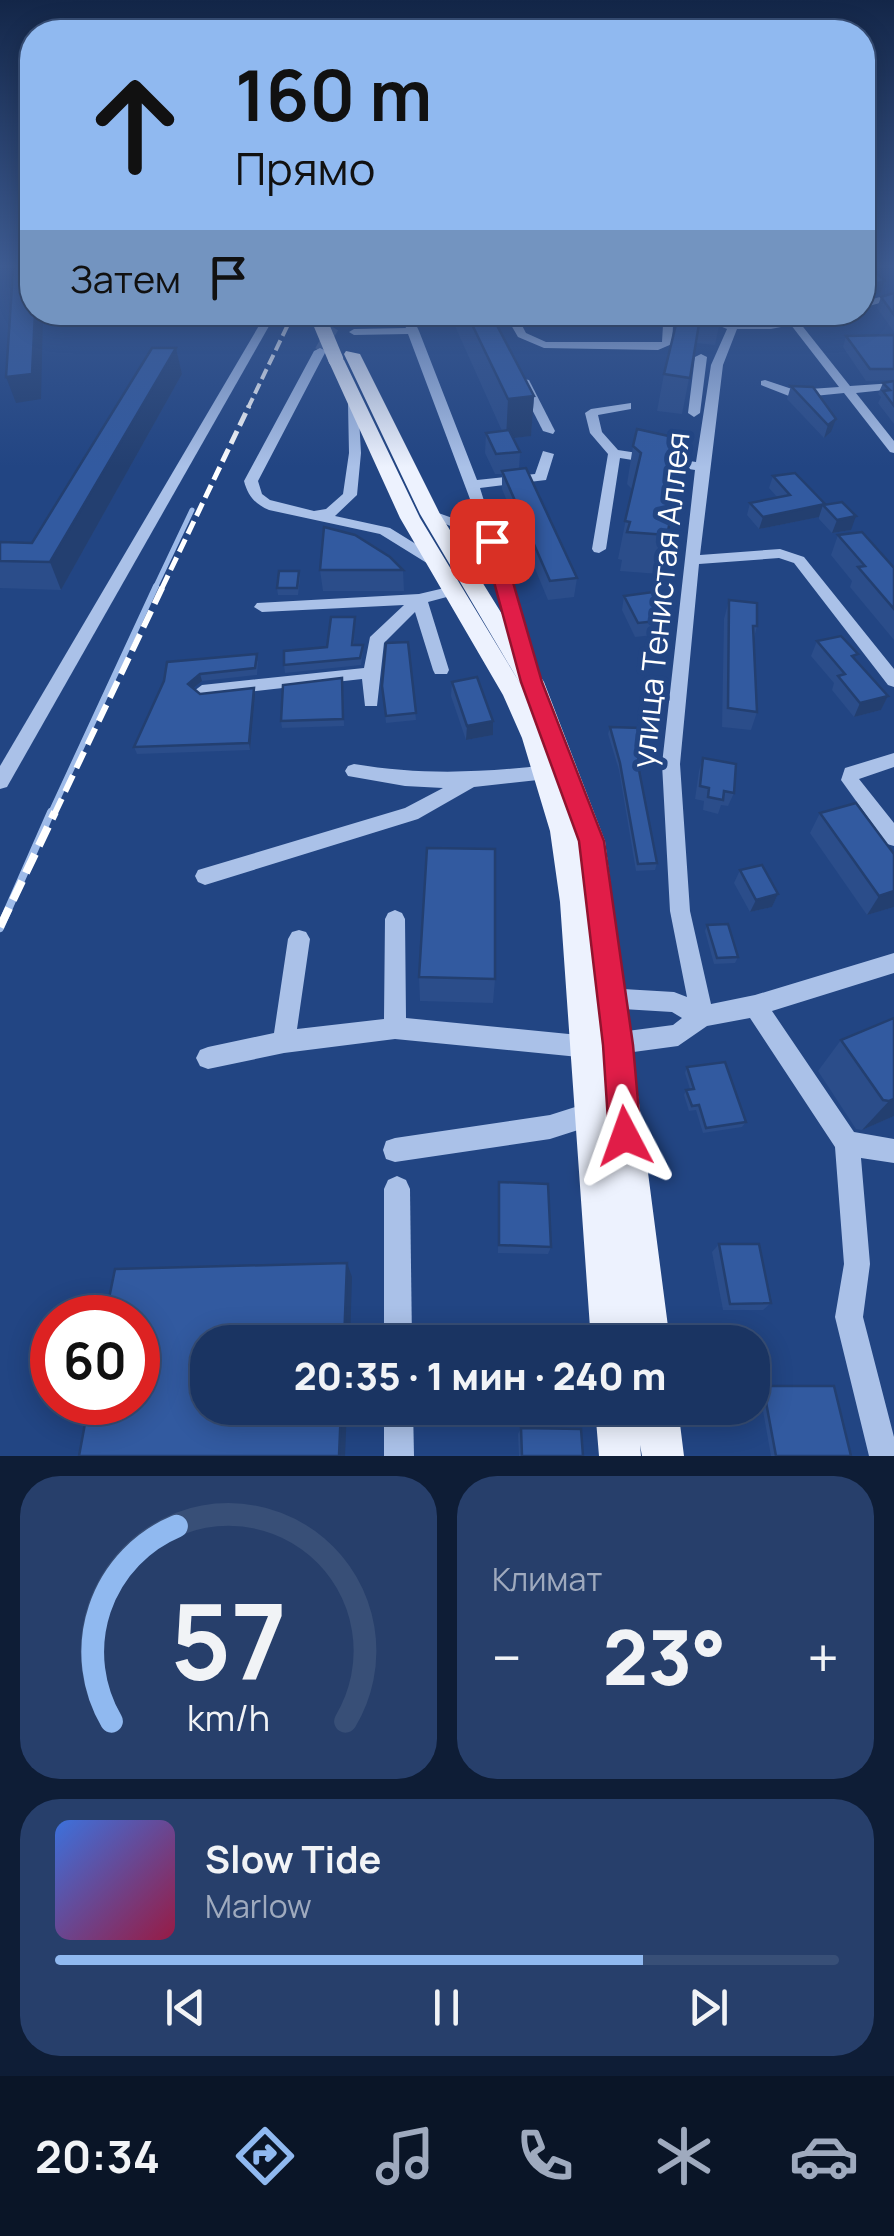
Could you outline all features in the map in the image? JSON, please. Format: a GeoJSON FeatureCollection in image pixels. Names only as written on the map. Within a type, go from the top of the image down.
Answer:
{"type":"FeatureCollection","features":[{"type":"Feature","properties":{"kind":"main road"},"geometry":{"type":"LineString","coordinates":[[325,332],[354,404],[436,563],[514,695],[547,772],[564,831],[599,997]]}},
{"type":"Feature","properties":{"kind":"main road"},"geometry":{"type":"LineString","coordinates":[[335,332],[336,355],[532,682],[591,841],[604,1046],[647,1325]]}},
{"type":"Feature","properties":{"kind":"main road"},"geometry":{"type":"LineString","coordinates":[[604,1046],[594,1113],[610,1325]]}},
{"type":"Feature","properties":{"kind":"main road"},"geometry":{"type":"LineString","coordinates":[[617,1425],[620,1456]]}},
{"type":"Feature","properties":{"kind":"main road"},"geometry":{"type":"LineString","coordinates":[[659,1425],[663,1456]]}},
{"type":"Feature","properties":{"kind":"street"},"geometry":{"type":"LineString","coordinates":[[0,782],[260,332]]}},
{"type":"Feature","properties":{"kind":"street"},"geometry":{"type":"LineString","coordinates":[[414,332],[484,517],[532,682]]}},
{"type":"Feature","properties":{"kind":"street"},"geometry":{"type":"LineString","coordinates":[[516,332],[517,336],[544,345],[658,347],[667,344],[668,332]]}},
{"type":"Feature","properties":{"kind":"street","name":"улица Тенистая Аллея"},"geometry":{"type":"LineString","coordinates":[[702,1016],[680,911],[671,764],[702,467],[706,362],[728,332]]}},
{"type":"Feature","properties":{"kind":"street"},"geometry":{"type":"LineString","coordinates":[[801,332],[894,449]]}},
{"type":"Feature","properties":{"kind":"street"},"geometry":{"type":"LineString","coordinates":[[336,355],[250,481],[258,500],[380,537],[436,563]]}},
{"type":"Feature","properties":{"kind":"street"},"geometry":{"type":"LineString","coordinates":[[694,413],[706,362]]}},
{"type":"Feature","properties":{"kind":"street"},"geometry":{"type":"LineString","coordinates":[[518,371],[549,431]]}},
{"type":"Feature","properties":{"kind":"street"},"geometry":{"type":"LineString","coordinates":[[765,383],[794,394],[894,386]]}},
{"type":"Feature","properties":{"kind":"street"},"geometry":{"type":"LineString","coordinates":[[316,515],[330,513],[350,495],[355,452],[354,404]]}},
{"type":"Feature","properties":{"kind":"street"},"geometry":{"type":"LineString","coordinates":[[627,406],[591,413],[596,433],[614,453],[702,467]]}},
{"type":"Feature","properties":{"kind":"street"},"geometry":{"type":"LineString","coordinates":[[599,548],[614,453]]}},
{"type":"Feature","properties":{"kind":"street"},"geometry":{"type":"LineString","coordinates":[[472,484],[542,477],[548,454]]}},
{"type":"Feature","properties":{"kind":"street"},"geometry":{"type":"LineString","coordinates":[[430,514],[457,525],[484,517]]}},
{"type":"Feature","properties":{"kind":"street"},"geometry":{"type":"LineString","coordinates":[[692,560],[780,554],[799,560],[894,681]]}},
{"type":"Feature","properties":{"kind":"street"},"geometry":{"type":"LineString","coordinates":[[262,606],[419,600],[453,590]]}},
{"type":"Feature","properties":{"kind":"street"},"geometry":{"type":"LineString","coordinates":[[419,600],[440,670]]}},
{"type":"Feature","properties":{"kind":"street"},"geometry":{"type":"LineString","coordinates":[[370,702],[368,673],[376,641],[419,600]]}},
{"type":"Feature","properties":{"kind":"street"},"geometry":{"type":"LineString","coordinates":[[202,691],[368,673]]}},
{"type":"Feature","properties":{"kind":"street"},"geometry":{"type":"LineString","coordinates":[[0,744],[24,740]]}},
{"type":"Feature","properties":{"kind":"street"},"geometry":{"type":"LineString","coordinates":[[894,760],[851,773],[850,780],[886,814],[894,838]]}},
{"type":"Feature","properties":{"kind":"street"},"geometry":{"type":"LineString","coordinates":[[354,771],[402,780],[467,783],[547,772]]}},
{"type":"Feature","properties":{"kind":"street"},"geometry":{"type":"LineString","coordinates":[[205,876],[411,814],[467,783]]}},
{"type":"Feature","properties":{"kind":"street"},"geometry":{"type":"LineString","coordinates":[[394,1028],[395,918]]}},
{"type":"Feature","properties":{"kind":"street"},"geometry":{"type":"LineString","coordinates":[[284,1042],[299,939]]}},
{"type":"Feature","properties":{"kind":"street"},"geometry":{"type":"LineString","coordinates":[[208,1058],[284,1042],[394,1028],[604,1046],[678,1034],[702,1016],[755,1006],[894,962]]}},
{"type":"Feature","properties":{"kind":"street"},"geometry":{"type":"LineString","coordinates":[[599,997],[674,1002],[702,1016]]}},
{"type":"Feature","properties":{"kind":"street"},"geometry":{"type":"LineString","coordinates":[[755,1006],[846,1143],[857,1264],[849,1317],[884,1456]]}},
{"type":"Feature","properties":{"kind":"street"},"geometry":{"type":"LineString","coordinates":[[396,1150],[550,1127],[594,1113]]}},
{"type":"Feature","properties":{"kind":"street"},"geometry":{"type":"LineString","coordinates":[[846,1143],[894,1152]]}},
{"type":"Feature","properties":{"kind":"street"},"geometry":{"type":"LineString","coordinates":[[397,1188],[398,1325]]}},
{"type":"Feature","properties":{"kind":"street"},"geometry":{"type":"LineString","coordinates":[[399,1425],[399,1456]]}},
{"type":"Feature","properties":{"kind":"building"},"geometry":{"type":"Polygon","coordinates":[[[9,332],[34,332],[32,374],[6,377],[9,332]]]}},
{"type":"Feature","properties":{"kind":"building"},"geometry":{"type":"Polygon","coordinates":[[[476,332],[500,332],[534,396],[508,399],[476,332]]]}},
{"type":"Feature","properties":{"kind":"building"},"geometry":{"type":"Polygon","coordinates":[[[674,332],[698,332],[690,378],[664,374],[674,332]]]}},
{"type":"Feature","properties":{"kind":"building"},"geometry":{"type":"Polygon","coordinates":[[[894,335],[894,369],[870,369],[846,336],[894,335]]]}},
{"type":"Feature","properties":{"kind":"building"},"geometry":{"type":"Polygon","coordinates":[[[152,348],[176,348],[50,562],[0,561],[0,542],[32,543],[152,348]]]}},
{"type":"Feature","properties":{"kind":"building"},"geometry":{"type":"Polygon","coordinates":[[[894,381],[894,406],[883,391],[890,390],[883,383],[894,381]]]}},
{"type":"Feature","properties":{"kind":"building"},"geometry":{"type":"Polygon","coordinates":[[[791,386],[813,387],[836,419],[828,425],[791,386]]]}},
{"type":"Feature","properties":{"kind":"building"},"geometry":{"type":"Polygon","coordinates":[[[637,429],[673,437],[668,460],[677,461],[668,498],[675,499],[667,535],[627,532],[630,522],[625,521],[641,453],[633,446],[637,429]]]}},
{"type":"Feature","properties":{"kind":"building"},"geometry":{"type":"Polygon","coordinates":[[[509,430],[520,452],[496,454],[486,433],[509,430]]]}},
{"type":"Feature","properties":{"kind":"building"},"geometry":{"type":"Polygon","coordinates":[[[526,468],[577,578],[550,581],[502,471],[526,468]]]}},
{"type":"Feature","properties":{"kind":"building"},"geometry":{"type":"Polygon","coordinates":[[[795,473],[825,504],[763,517],[750,503],[790,495],[773,476],[795,473]]]}},
{"type":"Feature","properties":{"kind":"building"},"geometry":{"type":"Polygon","coordinates":[[[842,502],[856,516],[837,520],[823,505],[842,502]]]}},
{"type":"Feature","properties":{"kind":"building"},"geometry":{"type":"Polygon","coordinates":[[[324,527],[355,535],[403,570],[320,570],[324,527]]]}},
{"type":"Feature","properties":{"kind":"building"},"geometry":{"type":"Polygon","coordinates":[[[862,532],[894,568],[894,609],[858,567],[865,566],[838,535],[862,532]]]}},
{"type":"Feature","properties":{"kind":"building"},"geometry":{"type":"Polygon","coordinates":[[[279,571],[299,571],[297,588],[277,588],[279,571]]]}},
{"type":"Feature","properties":{"kind":"building"},"geometry":{"type":"Polygon","coordinates":[[[653,592],[667,620],[638,623],[624,596],[653,592]]]}},
{"type":"Feature","properties":{"kind":"building"},"geometry":{"type":"Polygon","coordinates":[[[729,600],[757,603],[757,626],[753,626],[757,712],[728,708],[729,600]]]}},
{"type":"Feature","properties":{"kind":"building"},"geometry":{"type":"Polygon","coordinates":[[[331,617],[355,617],[352,645],[363,645],[360,658],[284,665],[284,651],[327,647],[331,617]]]}},
{"type":"Feature","properties":{"kind":"building"},"geometry":{"type":"Polygon","coordinates":[[[841,636],[858,654],[852,656],[888,696],[860,703],[838,676],[845,674],[817,641],[841,636]]]}},
{"type":"Feature","properties":{"kind":"building"},"geometry":{"type":"Polygon","coordinates":[[[408,642],[416,713],[386,716],[382,686],[386,643],[408,642]]]}},
{"type":"Feature","properties":{"kind":"building"},"geometry":{"type":"Polygon","coordinates":[[[257,654],[255,668],[200,674],[188,684],[200,694],[254,688],[249,743],[134,747],[164,681],[167,662],[257,654]]]}},
{"type":"Feature","properties":{"kind":"building"},"geometry":{"type":"Polygon","coordinates":[[[477,677],[493,721],[467,726],[452,682],[477,677]]]}},
{"type":"Feature","properties":{"kind":"building"},"geometry":{"type":"Polygon","coordinates":[[[342,678],[343,719],[281,721],[283,685],[342,678]]]}},
{"type":"Feature","properties":{"kind":"building"},"geometry":{"type":"Polygon","coordinates":[[[610,727],[641,728],[638,765],[657,863],[638,864],[610,727]]]}},
{"type":"Feature","properties":{"kind":"building"},"geometry":{"type":"Polygon","coordinates":[[[703,758],[736,764],[734,793],[724,791],[723,800],[708,797],[709,788],[700,786],[703,758]]]}},
{"type":"Feature","properties":{"kind":"building"},"geometry":{"type":"Polygon","coordinates":[[[856,803],[894,854],[894,891],[879,896],[820,813],[856,803]]]}},
{"type":"Feature","properties":{"kind":"building"},"geometry":{"type":"Polygon","coordinates":[[[427,848],[495,849],[495,979],[419,977],[427,848]]]}},
{"type":"Feature","properties":{"kind":"building"},"geometry":{"type":"Polygon","coordinates":[[[762,865],[778,894],[756,900],[740,870],[762,865]]]}},
{"type":"Feature","properties":{"kind":"building"},"geometry":{"type":"Polygon","coordinates":[[[728,924],[738,957],[717,958],[707,925],[728,924]]]}},
{"type":"Feature","properties":{"kind":"building"},"geometry":{"type":"Polygon","coordinates":[[[894,1018],[894,1099],[889,1101],[883,1100],[841,1040],[894,1018]]]}},
{"type":"Feature","properties":{"kind":"building"},"geometry":{"type":"Polygon","coordinates":[[[725,1062],[746,1122],[706,1128],[699,1105],[692,1106],[686,1090],[694,1089],[687,1067],[725,1062]]]}},
{"type":"Feature","properties":{"kind":"building"},"geometry":{"type":"Polygon","coordinates":[[[499,1182],[548,1184],[551,1247],[499,1245],[499,1182]]]}},
{"type":"Feature","properties":{"kind":"building"},"geometry":{"type":"Polygon","coordinates":[[[719,1244],[759,1244],[771,1303],[730,1304],[719,1244]]]}},
{"type":"Feature","properties":{"kind":"building"},"geometry":{"type":"Polygon","coordinates":[[[347,1263],[345,1325],[190,1325],[190,1425],[340,1425],[339,1456],[79,1456],[85,1425],[160,1425],[160,1295],[110,1295],[115,1269],[347,1263]]]}},
{"type":"Feature","properties":{"kind":"building"},"geometry":{"type":"Polygon","coordinates":[[[770,1386],[834,1386],[851,1456],[776,1456],[770,1424],[770,1386]]]}},
{"type":"Feature","properties":{"kind":"building"},"geometry":{"type":"Polygon","coordinates":[[[521,1428],[581,1429],[583,1456],[522,1456],[521,1428]]]}},
{"type":"Feature","properties":{"kind":"waterway"},"geometry":{"type":"LineString","coordinates":[[155,588],[192,510]]}},
{"type":"Feature","properties":{"kind":"waterway"},"geometry":{"type":"LineString","coordinates":[[50,815],[156,586]]}},
{"type":"Feature","properties":{"kind":"waterway"},"geometry":{"type":"LineString","coordinates":[[0,928],[51,812]]}},
{"type":"Feature","properties":{"kind":"tunnel"},"geometry":{"type":"LineString","coordinates":[[320,351],[331,332]]}},
{"type":"Feature","properties":{"kind":"railway"},"geometry":{"type":"LineString","coordinates":[[248,408],[284,332]]}},
{"type":"Feature","properties":{"kind":"railway"},"geometry":{"type":"LineString","coordinates":[[162,588],[249,406]]}},
{"type":"Feature","properties":{"kind":"railway"},"geometry":{"type":"LineString","coordinates":[[54,815],[163,586]]}},
{"type":"Feature","properties":{"kind":"railway"},"geometry":{"type":"LineString","coordinates":[[0,927],[55,812]]}},
{"type":"Feature","properties":{"kind":"route"},"geometry":{"type":"LineString","coordinates":[[492,541],[532,682],[591,841],[618,1045],[625,1136]]}}]}
